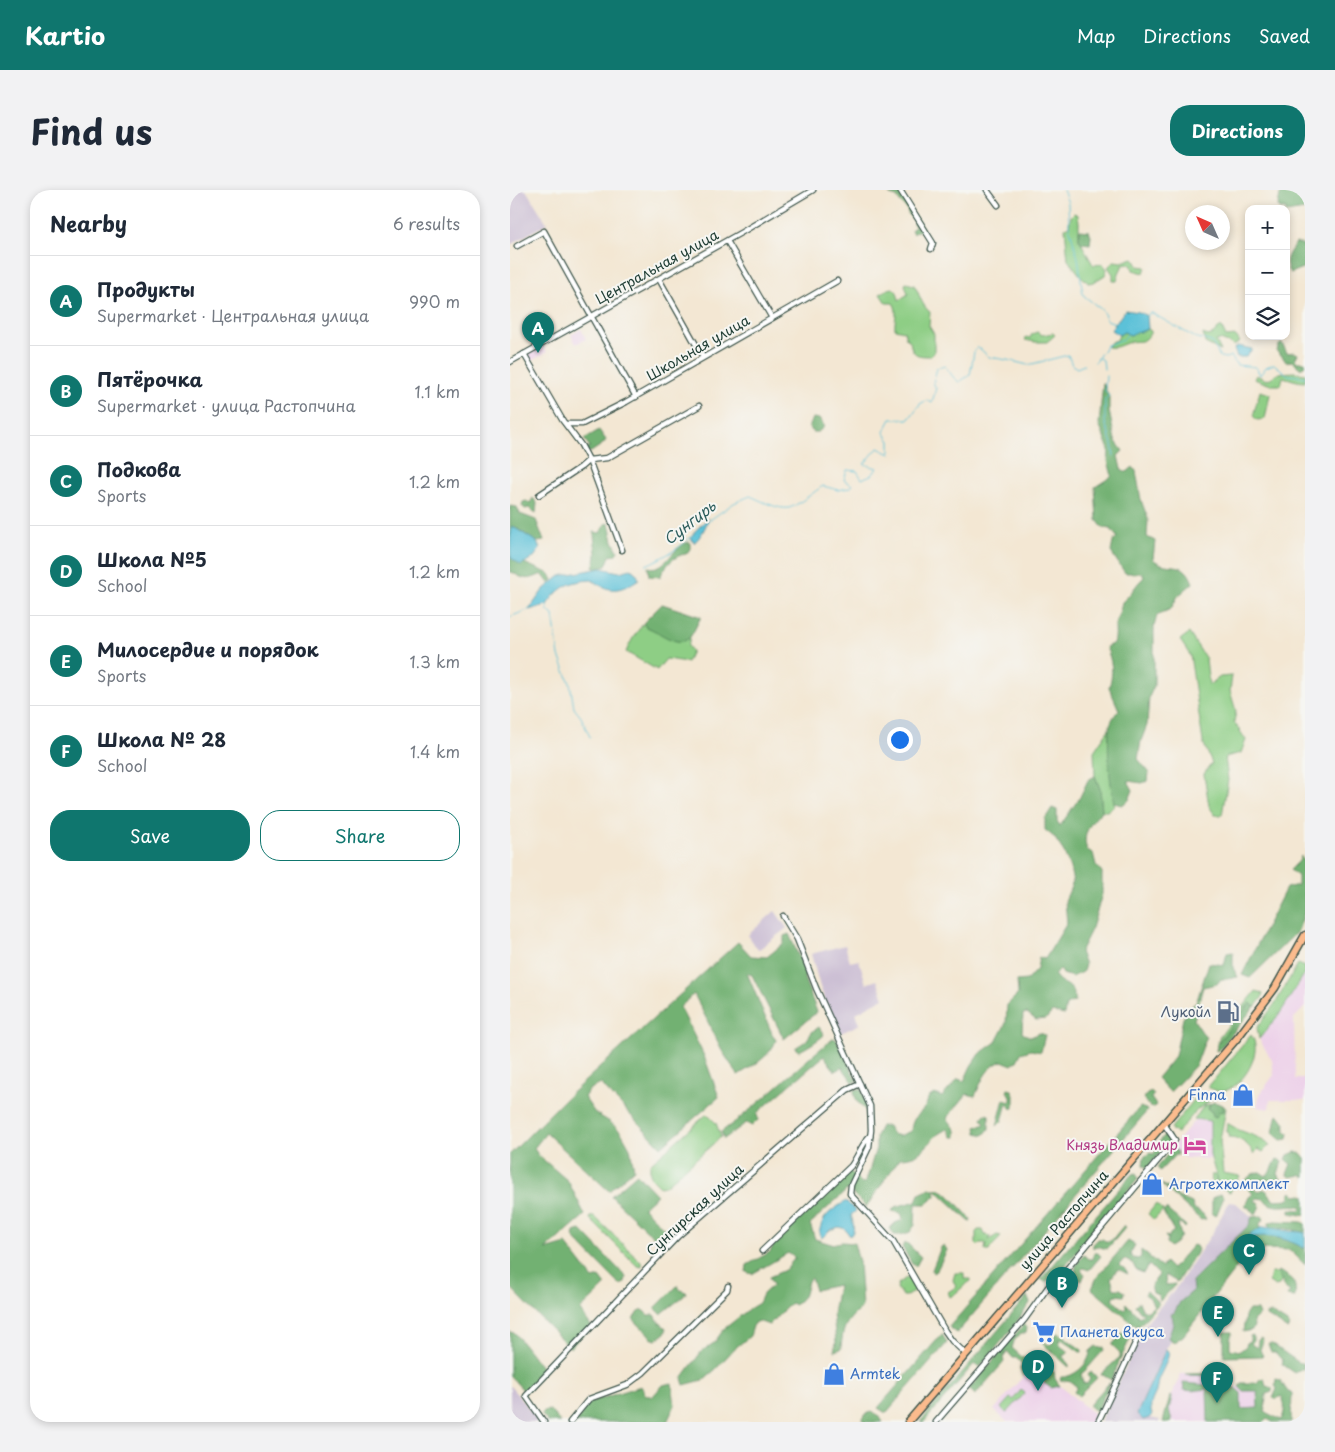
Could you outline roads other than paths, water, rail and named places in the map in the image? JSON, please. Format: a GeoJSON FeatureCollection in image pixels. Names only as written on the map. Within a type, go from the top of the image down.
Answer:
{"type":"FeatureCollection","features":[{"type":"Feature","properties":{"kind":"highway","name":"улица Растопчина"},"geometry":{"type":"LineString","coordinates":[[908,1422],[1239,1036],[1275,988],[1305,935]]}},
{"type":"Feature","properties":{"kind":"highway","name":"улица Растопчина"},"geometry":{"type":"LineString","coordinates":[[913,1422],[1258,1018],[1280,987],[1305,944]]}},
{"type":"Feature","properties":{"kind":"street","name":"Центральная улица"},"geometry":{"type":"LineString","coordinates":[[510,362],[813,190]]}},
{"type":"Feature","properties":{"kind":"street"},"geometry":{"type":"LineString","coordinates":[[900,190],[933,243],[931,249]]}},
{"type":"Feature","properties":{"kind":"street"},"geometry":{"type":"LineString","coordinates":[[987,190],[998,205]]}},
{"type":"Feature","properties":{"kind":"street"},"geometry":{"type":"LineString","coordinates":[[517,246],[544,232],[636,397]]}},
{"type":"Feature","properties":{"kind":"street"},"geometry":{"type":"LineString","coordinates":[[726,241],[772,318]]}},
{"type":"Feature","properties":{"kind":"street"},"geometry":{"type":"LineString","coordinates":[[659,279],[703,357]]}},
{"type":"Feature","properties":{"kind":"street","name":"Школьная улица"},"geometry":{"type":"LineString","coordinates":[[566,424],[582,424],[636,397],[838,281]]}},
{"type":"Feature","properties":{"kind":"street"},"geometry":{"type":"LineString","coordinates":[[524,354],[589,460],[609,512],[614,533],[622,550]]}},
{"type":"Feature","properties":{"kind":"street"},"geometry":{"type":"LineString","coordinates":[[539,495],[589,460],[607,458],[699,406]]}},
{"type":"Feature","properties":{"kind":"street"},"geometry":{"type":"LineString","coordinates":[[783,916],[797,939],[816,988],[870,1106],[869,1147],[851,1185],[850,1194],[893,1241],[945,1331],[952,1341],[966,1354]]}},
{"type":"Feature","properties":{"kind":"street","name":"Сунгирская улица"},"geometry":{"type":"LineString","coordinates":[[544,1422],[526,1396],[678,1236],[846,1090],[860,1084]]}},
{"type":"Feature","properties":{"kind":"street"},"geometry":{"type":"LineString","coordinates":[[936,1422],[1032,1310],[1045,1290],[1055,1283],[1175,1140],[1166,1127]]}},
{"type":"Feature","properties":{"kind":"street"},"geometry":{"type":"LineString","coordinates":[[762,1251],[851,1166],[859,1155],[866,1139],[870,1136]]}},
{"type":"Feature","properties":{"kind":"street"},"geometry":{"type":"LineString","coordinates":[[570,1422],[589,1399],[627,1385],[643,1373],[727,1290],[728,1286]]}},
{"type":"Feature","properties":{"kind":"street"},"geometry":{"type":"LineString","coordinates":[[1098,1422],[1140,1333]]}},
{"type":"Feature","properties":{"kind":"water"},"geometry":{"type":"Polygon","coordinates":[[[1125,310],[1139,312],[1147,316],[1148,329],[1130,335],[1124,332],[1119,335],[1111,330],[1125,310]]]}},
{"type":"Feature","properties":{"kind":"water"},"geometry":{"type":"Polygon","coordinates":[[[1238,346],[1252,349],[1246,357],[1237,357],[1234,349],[1238,346]]]}},
{"type":"Feature","properties":{"kind":"water"},"geometry":{"type":"Polygon","coordinates":[[[708,518],[703,532],[694,543],[691,538],[708,518]]]}},
{"type":"Feature","properties":{"kind":"water"},"geometry":{"type":"Polygon","coordinates":[[[512,526],[537,542],[540,549],[534,557],[521,565],[511,558],[512,526]]]}},
{"type":"Feature","properties":{"kind":"water"},"geometry":{"type":"Polygon","coordinates":[[[601,568],[619,572],[631,569],[639,579],[627,586],[615,589],[604,587],[592,580],[577,582],[561,589],[547,605],[529,610],[543,590],[560,576],[601,568]]]}},
{"type":"Feature","properties":{"kind":"water"},"geometry":{"type":"Polygon","coordinates":[[[846,1201],[856,1211],[851,1215],[854,1226],[852,1234],[850,1236],[845,1229],[839,1227],[830,1230],[822,1238],[819,1234],[822,1222],[832,1211],[846,1201]]]}},
{"type":"Feature","properties":{"kind":"water"},"geometry":{"type":"Polygon","coordinates":[[[1263,1227],[1305,1233],[1305,1247],[1303,1248],[1291,1242],[1269,1236],[1246,1238],[1263,1227]]]}},
{"type":"Feature","properties":{"kind":"water"},"geometry":{"type":"Polygon","coordinates":[[[1166,1349],[1169,1353],[1151,1403],[1152,1415],[1143,1420],[1137,1414],[1166,1349]]]}},
{"type":"Feature","properties":{"kind":"waterway"},"geometry":{"type":"LineString","coordinates":[[1063,190],[1068,203],[1069,226],[1078,258],[1083,295],[1102,310],[1107,320],[1115,323]]}},
{"type":"Feature","properties":{"kind":"waterway","name":"Сунгирь"},"geometry":{"type":"LineString","coordinates":[[1147,317],[1150,312],[1194,337],[1212,342],[1220,357],[1226,358],[1231,356],[1237,365],[1256,367],[1260,375],[1266,367],[1274,364],[1288,375],[1305,377]]}},
{"type":"Feature","properties":{"kind":"waterway","name":"Сунгирь"},"geometry":{"type":"LineString","coordinates":[[1095,362],[1107,345],[1123,339],[1128,334]]}},
{"type":"Feature","properties":{"kind":"waterway","name":"Сунгирь"},"geometry":{"type":"LineString","coordinates":[[707,522],[734,503],[750,496],[774,506],[789,508],[823,486],[838,490],[849,488],[852,485],[844,480],[847,470],[857,471],[862,479],[873,474],[877,468],[864,464],[878,448],[890,454],[890,441],[884,432],[891,419],[909,419],[920,404],[927,400],[932,403],[936,388],[933,383],[937,368],[945,366],[959,382],[970,375],[974,352],[978,347],[989,357],[1028,365],[1068,355],[1072,365],[1077,368],[1084,365]]}},
{"type":"Feature","properties":{"kind":"waterway"},"geometry":{"type":"LineString","coordinates":[[1099,358],[1103,360],[1104,369]]}},
{"type":"Feature","properties":{"kind":"waterway"},"geometry":{"type":"LineString","coordinates":[[1106,376],[1105,390],[1109,396],[1105,399],[1105,422],[1114,456]]}},
{"type":"Feature","properties":{"kind":"waterway","name":"Сунгирь"},"geometry":{"type":"LineString","coordinates":[[646,565],[671,552],[693,535]]}},
{"type":"Feature","properties":{"kind":"waterway"},"geometry":{"type":"LineString","coordinates":[[547,605],[548,611],[553,615],[559,656],[570,683],[574,708],[581,717],[590,737]]}},
{"type":"Feature","properties":{"kind":"waterway","name":"Сунгирь"},"geometry":{"type":"LineString","coordinates":[[510,617],[530,609]]}},
{"type":"Feature","properties":{"kind":"place","name":"Продукты"},"geometry":{"type":"Point","coordinates":[538,353]}},
{"type":"Feature","properties":{"kind":"place","name":"Лукойл"},"geometry":{"type":"Point","coordinates":[1228,1012]}},
{"type":"Feature","properties":{"kind":"place","name":"Finna"},"geometry":{"type":"Point","coordinates":[1243,1095]}},
{"type":"Feature","properties":{"kind":"place","name":"Князь Владимир"},"geometry":{"type":"Point","coordinates":[1195,1145]}},
{"type":"Feature","properties":{"kind":"place","name":"Агротехкомплект"},"geometry":{"type":"Point","coordinates":[1152,1184]}},
{"type":"Feature","properties":{"kind":"place","name":"Подкова"},"geometry":{"type":"Point","coordinates":[1249,1275]}},
{"type":"Feature","properties":{"kind":"place","name":"Пятёрочка"},"geometry":{"type":"Point","coordinates":[1062,1308]}},
{"type":"Feature","properties":{"kind":"place","name":"Планета вкуса"},"geometry":{"type":"Point","coordinates":[1044,1332]}},
{"type":"Feature","properties":{"kind":"place","name":"Милосердие и порядок"},"geometry":{"type":"Point","coordinates":[1218,1337]}},
{"type":"Feature","properties":{"kind":"place","name":"Armtek"},"geometry":{"type":"Point","coordinates":[834,1374]}},
{"type":"Feature","properties":{"kind":"place","name":"Школа №5"},"geometry":{"type":"Point","coordinates":[1038,1391]}},
{"type":"Feature","properties":{"kind":"place","name":"Школа № 28"},"geometry":{"type":"Point","coordinates":[1217,1403]}}]}
